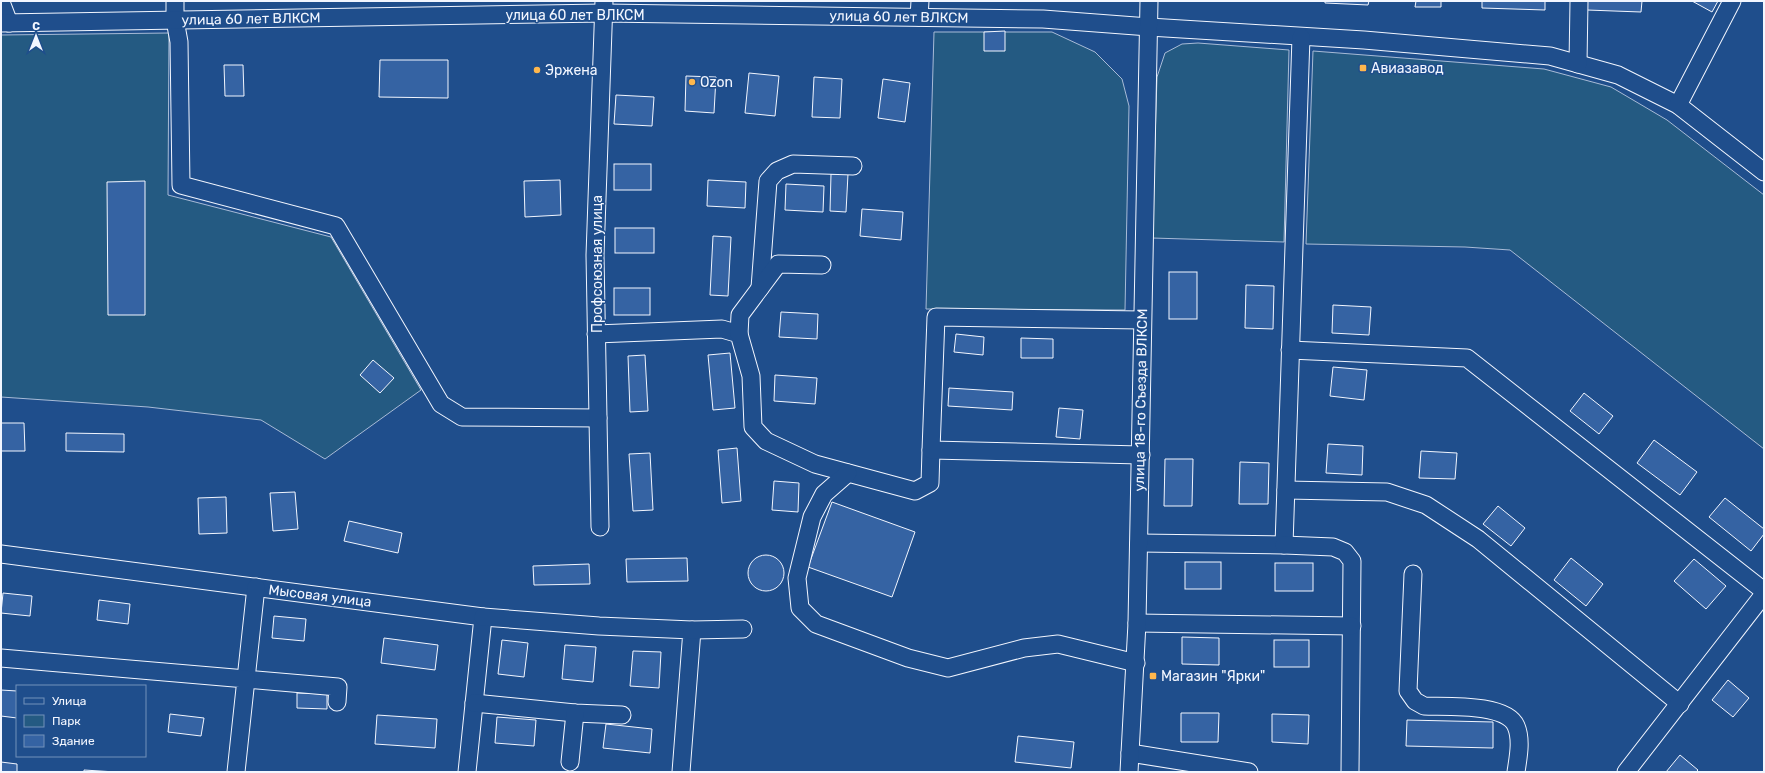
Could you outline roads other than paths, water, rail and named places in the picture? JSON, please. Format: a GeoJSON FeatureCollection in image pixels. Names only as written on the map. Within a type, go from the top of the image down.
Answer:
{"type":"FeatureCollection","features":[{"type":"Feature","properties":{"kind":"street"},"geometry":{"type":"LineString","coordinates":[[175,1],[175,20],[178,42],[181,185],[336,226],[442,404],[462,417],[598,418]]}},
{"type":"Feature","properties":{"kind":"street","name":"улица 18-го Съезда ВЛКСМ"},"geometry":{"type":"LineString","coordinates":[[1129,772],[1136,663],[1149,1]]}},
{"type":"Feature","properties":{"kind":"street"},"geometry":{"type":"LineString","coordinates":[[1578,64],[1580,1]]}},
{"type":"Feature","properties":{"kind":"street"},"geometry":{"type":"LineString","coordinates":[[1678,105],[1732,1]]}},
{"type":"Feature","properties":{"kind":"street"},"geometry":{"type":"LineString","coordinates":[[1,2],[5,23]]}},
{"type":"Feature","properties":{"kind":"street","name":"улица 60 лет ВЛКСМ"},"geometry":{"type":"LineString","coordinates":[[5,23],[175,20],[604,7],[920,9],[1149,27],[1364,40],[1550,56],[1618,75],[1678,105],[1764,172]]}},
{"type":"Feature","properties":{"kind":"street","name":"Профсоюзная улица"},"geometry":{"type":"LineString","coordinates":[[600,527],[595,255],[604,7]]}},
{"type":"Feature","properties":{"kind":"street"},"geometry":{"type":"LineString","coordinates":[[1284,545],[1301,37]]}},
{"type":"Feature","properties":{"kind":"street"},"geometry":{"type":"LineString","coordinates":[[760,288],[768,182],[777,171],[794,164],[854,166]]}},
{"type":"Feature","properties":{"kind":"street"},"geometry":{"type":"LineString","coordinates":[[822,265],[778,264],[740,315],[739,334],[751,376],[753,426],[766,441],[814,464],[915,491],[930,483],[936,317],[1142,320]]}},
{"type":"Feature","properties":{"kind":"street"},"geometry":{"type":"LineString","coordinates":[[596,334],[722,329],[739,334]]}},
{"type":"Feature","properties":{"kind":"street"},"geometry":{"type":"LineString","coordinates":[[1290,350],[1467,358],[1764,593],[1680,704],[1626,772]]}},
{"type":"Feature","properties":{"kind":"street"},"geometry":{"type":"LineString","coordinates":[[931,450],[1141,455]]}},
{"type":"Feature","properties":{"kind":"street"},"geometry":{"type":"LineString","coordinates":[[848,473],[824,494],[812,517],[797,578],[800,608],[816,624],[908,658],[948,668],[1024,648],[1058,644],[1136,663]]}},
{"type":"Feature","properties":{"kind":"street"},"geometry":{"type":"LineString","coordinates":[[1286,490],[1388,492],[1426,505],[1478,539],[1680,704]]}},
{"type":"Feature","properties":{"kind":"street"},"geometry":{"type":"LineString","coordinates":[[1139,543],[1333,547],[1345,552],[1352,561],[1350,772]]}},
{"type":"Feature","properties":{"kind":"street","name":"Мысовая улица"},"geometry":{"type":"LineString","coordinates":[[1,554],[483,616],[599,626],[692,630],[743,629]]}},
{"type":"Feature","properties":{"kind":"street"},"geometry":{"type":"LineString","coordinates":[[1413,574],[1408,691],[1415,701],[1424,706],[1487,709],[1503,714],[1516,726],[1519,744],[1516,772]]}},
{"type":"Feature","properties":{"kind":"street"},"geometry":{"type":"LineString","coordinates":[[236,772],[256,587]]}},
{"type":"Feature","properties":{"kind":"street"},"geometry":{"type":"LineString","coordinates":[[467,772],[483,616]]}},
{"type":"Feature","properties":{"kind":"street"},"geometry":{"type":"LineString","coordinates":[[1137,623],[1352,626]]}},
{"type":"Feature","properties":{"kind":"street"},"geometry":{"type":"LineString","coordinates":[[681,772],[692,630]]}},
{"type":"Feature","properties":{"kind":"street"},"geometry":{"type":"LineString","coordinates":[[1,658],[338,687],[337,702]]}},
{"type":"Feature","properties":{"kind":"street"},"geometry":{"type":"LineString","coordinates":[[474,704],[575,713],[622,715]]}},
{"type":"Feature","properties":{"kind":"street"},"geometry":{"type":"LineString","coordinates":[[570,762],[575,713]]}},
{"type":"Feature","properties":{"kind":"street"},"geometry":{"type":"LineString","coordinates":[[1130,753],[1249,772]]}},
{"type":"Feature","properties":{"kind":"place","name":"Авиазавод"},"geometry":{"type":"Point","coordinates":[1363,68]}},
{"type":"Feature","properties":{"kind":"place","name":"Эржена"},"geometry":{"type":"Point","coordinates":[537,70]}},
{"type":"Feature","properties":{"kind":"place","name":"Ozon"},"geometry":{"type":"Point","coordinates":[692,82]}},
{"type":"Feature","properties":{"kind":"place","name":"Магазин \"Ярки\""},"geometry":{"type":"Point","coordinates":[1153,676]}}]}
